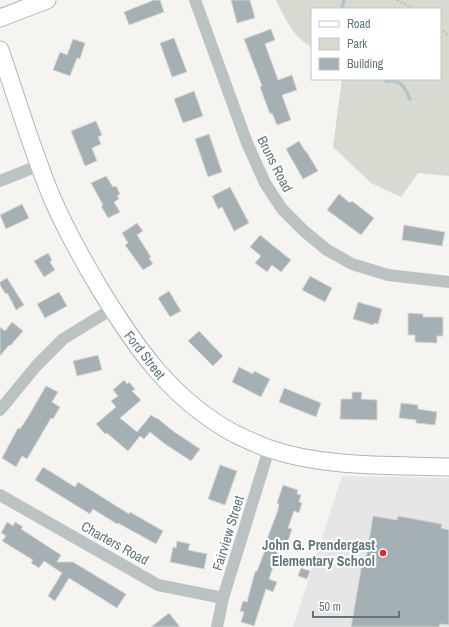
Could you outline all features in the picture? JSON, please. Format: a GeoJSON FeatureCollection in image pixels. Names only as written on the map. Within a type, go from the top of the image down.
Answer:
{"type":"FeatureCollection","features":[{"type":"Feature","properties":{"kind":"street"},"geometry":{"type":"LineString","coordinates":[[0,18],[47,0]]}},
{"type":"Feature","properties":{"kind":"street","name":"Bruns Road"},"geometry":{"type":"LineString","coordinates":[[195,0],[247,143],[265,183],[282,209],[304,232],[327,250],[352,264],[388,275],[449,282]]}},
{"type":"Feature","properties":{"kind":"street","name":"Ford Street"},"geometry":{"type":"LineString","coordinates":[[0,50],[52,198],[69,235],[112,309],[154,368],[176,391],[216,423],[269,449],[300,457],[354,464],[449,467]]}},
{"type":"Feature","properties":{"kind":"street"},"geometry":{"type":"LineString","coordinates":[[0,181],[40,165]]}},
{"type":"Feature","properties":{"kind":"street"},"geometry":{"type":"LineString","coordinates":[[0,410],[3,404],[37,365],[63,339],[112,309]]}},
{"type":"Feature","properties":{"kind":"street","name":"Fairview Street"},"geometry":{"type":"LineString","coordinates":[[217,627],[223,598],[269,449]]}},
{"type":"Feature","properties":{"kind":"street","name":"Charters Road"},"geometry":{"type":"LineString","coordinates":[[0,495],[158,585],[223,598]]}},
{"type":"Feature","properties":{"kind":"path"},"geometry":{"type":"LineString","coordinates":[[397,0],[412,8]]}},
{"type":"Feature","properties":{"kind":"path"},"geometry":{"type":"LineString","coordinates":[[441,29],[449,36]]}},
{"type":"Feature","properties":{"kind":"shaded area","name":"John G. Prendergast Elementary School"},"geometry":{"type":"Polygon","coordinates":[[[342,476],[449,478],[449,627],[293,627],[342,476]]]}},
{"type":"Feature","properties":{"kind":"green space"},"geometry":{"type":"Polygon","coordinates":[[[276,0],[449,0],[449,176],[418,173],[401,197],[371,183],[333,147],[342,80],[441,80],[441,8],[311,8],[311,46],[306,44],[295,33],[282,13],[276,0]]]}},
{"type":"Feature","properties":{"kind":"building"},"geometry":{"type":"Polygon","coordinates":[[[154,0],[160,0],[164,12],[129,25],[124,12],[154,0]]]}},
{"type":"Feature","properties":{"kind":"building"},"geometry":{"type":"Polygon","coordinates":[[[231,0],[250,0],[255,18],[237,23],[231,0]]]}},
{"type":"Feature","properties":{"kind":"building"},"geometry":{"type":"Polygon","coordinates":[[[271,29],[275,40],[265,44],[278,80],[292,75],[297,90],[282,95],[291,120],[277,125],[272,113],[270,114],[260,87],[262,86],[244,39],[271,29]]]}},
{"type":"Feature","properties":{"kind":"building"},"geometry":{"type":"Polygon","coordinates":[[[174,38],[187,72],[172,77],[160,43],[174,38]]]}},
{"type":"Feature","properties":{"kind":"building"},"geometry":{"type":"Polygon","coordinates":[[[73,39],[85,43],[80,59],[77,58],[70,76],[53,70],[60,52],[67,55],[73,39]]]}},
{"type":"Feature","properties":{"kind":"building"},"geometry":{"type":"Polygon","coordinates":[[[194,91],[203,116],[183,123],[174,99],[194,91]]]}},
{"type":"Feature","properties":{"kind":"building"},"geometry":{"type":"Polygon","coordinates":[[[96,121],[102,135],[98,137],[101,144],[92,148],[97,161],[85,166],[71,131],[96,121]]]}},
{"type":"Feature","properties":{"kind":"building"},"geometry":{"type":"Polygon","coordinates":[[[209,134],[222,172],[208,177],[195,139],[209,134]]]}},
{"type":"Feature","properties":{"kind":"building"},"geometry":{"type":"Polygon","coordinates":[[[299,141],[318,171],[303,179],[286,149],[299,141]]]}},
{"type":"Feature","properties":{"kind":"building"},"geometry":{"type":"Polygon","coordinates":[[[106,176],[113,187],[116,186],[120,194],[117,196],[119,199],[114,202],[120,212],[108,218],[91,183],[106,176]]]}},
{"type":"Feature","properties":{"kind":"building"},"geometry":{"type":"Polygon","coordinates":[[[230,187],[249,223],[234,231],[222,207],[218,209],[212,196],[230,187]]]}},
{"type":"Feature","properties":{"kind":"building"},"geometry":{"type":"Polygon","coordinates":[[[339,194],[350,203],[352,201],[374,218],[361,235],[327,210],[339,194]]]}},
{"type":"Feature","properties":{"kind":"building"},"geometry":{"type":"Polygon","coordinates":[[[22,204],[29,218],[6,229],[0,215],[22,204]]]}},
{"type":"Feature","properties":{"kind":"building"},"geometry":{"type":"Polygon","coordinates":[[[137,223],[143,231],[137,235],[151,257],[149,258],[153,264],[143,270],[125,245],[128,243],[122,233],[137,223]]]}},
{"type":"Feature","properties":{"kind":"building"},"geometry":{"type":"Polygon","coordinates":[[[404,225],[445,232],[442,246],[402,240],[404,225]]]}},
{"type":"Feature","properties":{"kind":"building"},"geometry":{"type":"Polygon","coordinates":[[[260,235],[291,260],[281,272],[272,265],[267,272],[255,263],[261,256],[250,247],[260,235]]]}},
{"type":"Feature","properties":{"kind":"building"},"geometry":{"type":"Polygon","coordinates":[[[48,253],[52,260],[50,262],[55,270],[44,277],[34,261],[48,253]]]}},
{"type":"Feature","properties":{"kind":"building"},"geometry":{"type":"Polygon","coordinates":[[[310,276],[332,288],[325,302],[302,290],[310,276]]]}},
{"type":"Feature","properties":{"kind":"building"},"geometry":{"type":"Polygon","coordinates":[[[7,278],[24,305],[16,310],[8,294],[5,293],[0,285],[0,282],[7,278]]]}},
{"type":"Feature","properties":{"kind":"building"},"geometry":{"type":"Polygon","coordinates":[[[169,291],[181,311],[170,317],[158,298],[169,291]]]}},
{"type":"Feature","properties":{"kind":"building"},"geometry":{"type":"Polygon","coordinates":[[[59,292],[67,306],[45,318],[37,304],[59,292]]]}},
{"type":"Feature","properties":{"kind":"building"},"geometry":{"type":"Polygon","coordinates":[[[358,302],[382,309],[378,324],[374,323],[373,325],[353,319],[358,302]]]}},
{"type":"Feature","properties":{"kind":"building"},"geometry":{"type":"Polygon","coordinates":[[[408,313],[423,314],[423,317],[443,317],[443,336],[437,336],[437,343],[415,342],[415,335],[408,335],[408,313]]]}},
{"type":"Feature","properties":{"kind":"building"},"geometry":{"type":"Polygon","coordinates":[[[12,322],[23,331],[0,356],[0,327],[5,331],[12,322]]]}},
{"type":"Feature","properties":{"kind":"building"},"geometry":{"type":"Polygon","coordinates":[[[199,331],[223,356],[213,366],[188,341],[199,331]]]}},
{"type":"Feature","properties":{"kind":"building"},"geometry":{"type":"Polygon","coordinates":[[[98,355],[102,370],[77,376],[73,361],[98,355]]]}},
{"type":"Feature","properties":{"kind":"building"},"geometry":{"type":"Polygon","coordinates":[[[239,367],[253,374],[254,371],[270,379],[261,397],[232,382],[239,367]]]}},
{"type":"Feature","properties":{"kind":"building"},"geometry":{"type":"Polygon","coordinates":[[[124,380],[127,384],[129,382],[135,389],[132,391],[141,400],[120,418],[137,432],[151,415],[157,418],[200,449],[191,461],[150,432],[144,439],[140,436],[128,451],[107,433],[105,434],[96,424],[116,407],[111,401],[118,396],[113,390],[124,380]]]}},
{"type":"Feature","properties":{"kind":"building"},"geometry":{"type":"Polygon","coordinates":[[[46,386],[58,392],[52,402],[60,407],[53,419],[51,418],[27,459],[22,456],[16,467],[2,458],[18,428],[20,429],[28,417],[46,386]]]}},
{"type":"Feature","properties":{"kind":"building"},"geometry":{"type":"Polygon","coordinates":[[[284,388],[321,403],[316,417],[279,402],[284,388]]]}},
{"type":"Feature","properties":{"kind":"building"},"geometry":{"type":"Polygon","coordinates":[[[352,392],[362,392],[361,399],[377,400],[377,420],[340,419],[341,399],[352,399],[352,392]]]}},
{"type":"Feature","properties":{"kind":"building"},"geometry":{"type":"Polygon","coordinates":[[[401,403],[418,405],[418,409],[437,412],[435,425],[416,423],[416,420],[399,418],[401,403]]]}},
{"type":"Feature","properties":{"kind":"building"},"geometry":{"type":"Polygon","coordinates":[[[220,465],[237,471],[225,505],[208,499],[220,465]]]}},
{"type":"Feature","properties":{"kind":"building"},"geometry":{"type":"Polygon","coordinates":[[[43,467],[75,487],[78,482],[129,514],[130,512],[163,531],[156,544],[118,523],[117,524],[93,509],[90,514],[35,480],[43,467]]]}},
{"type":"Feature","properties":{"kind":"building"},"geometry":{"type":"Polygon","coordinates":[[[283,485],[298,490],[297,494],[301,495],[299,502],[302,503],[299,513],[294,511],[288,528],[292,529],[287,544],[281,542],[273,564],[269,579],[277,582],[273,592],[266,589],[254,626],[241,622],[244,612],[240,611],[243,601],[247,602],[255,572],[257,571],[266,548],[264,547],[278,510],[279,504],[277,503],[283,485]]]}},
{"type":"Feature","properties":{"kind":"building"},"geometry":{"type":"Polygon","coordinates":[[[373,516],[397,520],[398,516],[442,524],[441,528],[449,530],[449,625],[440,624],[439,627],[351,627],[362,563],[365,564],[373,516]]]}},
{"type":"Feature","properties":{"kind":"building"},"geometry":{"type":"Polygon","coordinates":[[[7,522],[13,526],[15,522],[23,527],[21,529],[61,555],[57,562],[73,562],[126,594],[117,608],[69,578],[55,601],[48,596],[62,573],[44,561],[39,568],[31,563],[33,560],[2,541],[6,536],[1,533],[7,522]]]}},
{"type":"Feature","properties":{"kind":"building"},"geometry":{"type":"Polygon","coordinates":[[[177,541],[190,544],[188,550],[207,554],[204,569],[170,562],[173,547],[176,548],[177,541]]]}},
{"type":"Feature","properties":{"kind":"building"},"geometry":{"type":"Polygon","coordinates":[[[301,568],[310,571],[307,579],[298,576],[301,568]]]}},
{"type":"Feature","properties":{"kind":"building"},"geometry":{"type":"Polygon","coordinates":[[[169,613],[180,627],[151,627],[169,613]]]}},
{"type":"Feature","properties":{"kind":"waterway"},"geometry":{"type":"LineString","coordinates":[[342,8],[344,0]]}},
{"type":"Feature","properties":{"kind":"waterway"},"geometry":{"type":"LineString","coordinates":[[386,80],[396,81],[402,85],[410,99]]}},
{"type":"Feature","properties":{"kind":"place","name":"John G. Prendergast Elementary School"},"geometry":{"type":"Point","coordinates":[383,553]}}]}
